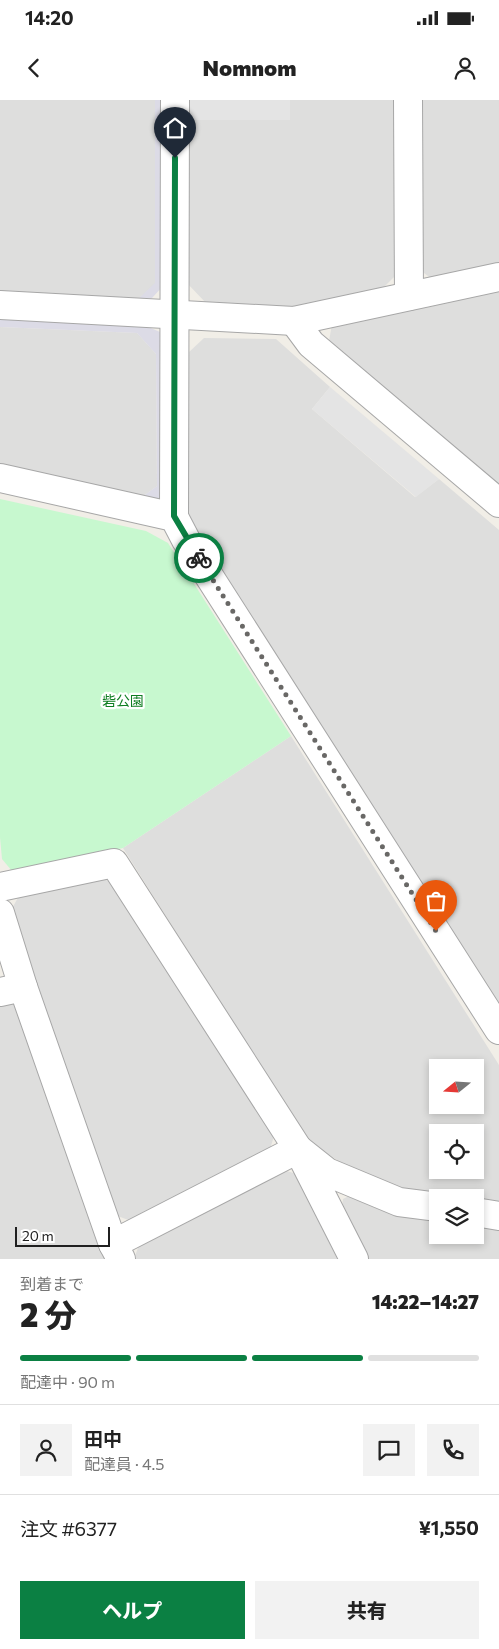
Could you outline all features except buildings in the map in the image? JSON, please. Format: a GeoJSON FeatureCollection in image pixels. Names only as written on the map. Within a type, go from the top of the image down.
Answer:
{"type":"FeatureCollection","features":[{"type":"Feature","properties":{"kind":"street"},"geometry":{"type":"LineString","coordinates":[[175,100],[174,516],[186,540],[499,1030]]}},
{"type":"Feature","properties":{"kind":"street"},"geometry":{"type":"LineString","coordinates":[[408,100],[409,296]]}},
{"type":"Feature","properties":{"kind":"street"},"geometry":{"type":"LineString","coordinates":[[0,305],[294,321],[499,277]]}},
{"type":"Feature","properties":{"kind":"street"},"geometry":{"type":"LineString","coordinates":[[294,321],[311,344],[499,503]]}},
{"type":"Feature","properties":{"kind":"street"},"geometry":{"type":"LineString","coordinates":[[0,478],[174,516]]}},
{"type":"Feature","properties":{"kind":"street"},"geometry":{"type":"LineString","coordinates":[[0,887],[114,863],[298,1149],[354,1259]]}},
{"type":"Feature","properties":{"kind":"street"},"geometry":{"type":"LineString","coordinates":[[0,913],[12,990],[117,1251],[298,1149]]}},
{"type":"Feature","properties":{"kind":"street"},"geometry":{"type":"LineString","coordinates":[[298,1149],[327,1172],[399,1202],[429,1206]]}},
{"type":"Feature","properties":{"kind":"street"},"geometry":{"type":"LineString","coordinates":[[484,1214],[499,1216]]}},
{"type":"Feature","properties":{"kind":"shaded area"},"geometry":{"type":"Polygon","coordinates":[[[0,100],[155,100],[155,284],[138,299],[0,294],[0,100]]]}},
{"type":"Feature","properties":{"kind":"shaded area"},"geometry":{"type":"Polygon","coordinates":[[[155,100],[163,100],[163,286],[152,298],[138,299],[155,283],[155,100]]]}},
{"type":"Feature","properties":{"kind":"shaded area"},"geometry":{"type":"Polygon","coordinates":[[[186,100],[290,100],[290,120],[186,120],[186,100]]]}},
{"type":"Feature","properties":{"kind":"shaded area"},"geometry":{"type":"Polygon","coordinates":[[[290,100],[397,100],[398,273],[380,291],[300,308],[206,303],[186,282],[186,120],[290,120],[290,100]]]}},
{"type":"Feature","properties":{"kind":"shaded area"},"geometry":{"type":"Polygon","coordinates":[[[419,100],[499,100],[499,267],[433,280],[419,269],[419,100]]]}},
{"type":"Feature","properties":{"kind":"shaded area"},"geometry":{"type":"Polygon","coordinates":[[[499,287],[499,485],[329,341],[332,324],[499,287]]]}},
{"type":"Feature","properties":{"kind":"shaded area"},"geometry":{"type":"Polygon","coordinates":[[[0,319],[146,326],[160,332],[163,338],[162,497],[156,499],[142,497],[157,486],[156,354],[137,333],[0,327],[0,319]]]}},
{"type":"Feature","properties":{"kind":"shaded area"},"geometry":{"type":"Polygon","coordinates":[[[0,327],[137,333],[156,354],[157,486],[142,497],[0,468],[0,327]]]}},
{"type":"Feature","properties":{"kind":"shaded area"},"geometry":{"type":"Polygon","coordinates":[[[204,338],[276,339],[330,387],[312,409],[415,497],[439,479],[499,530],[499,1009],[186,513],[187,354],[204,338]]]}},
{"type":"Feature","properties":{"kind":"shaded area"},"geometry":{"type":"Polygon","coordinates":[[[330,387],[439,479],[416,497],[312,409],[330,387]]]}},
{"type":"Feature","properties":{"kind":"shaded area"},"geometry":{"type":"Polygon","coordinates":[[[291,736],[499,1065],[499,1205],[484,1202],[484,1189],[429,1189],[429,1194],[415,1192],[394,1185],[343,1164],[307,1140],[123,848],[291,736]]]}},
{"type":"Feature","properties":{"kind":"shaded area"},"geometry":{"type":"Polygon","coordinates":[[[99,877],[111,882],[275,1133],[270,1149],[131,1221],[115,1215],[11,910],[19,896],[99,877]]]}},
{"type":"Feature","properties":{"kind":"shaded area"},"geometry":{"type":"Polygon","coordinates":[[[0,1000],[19,1004],[105,1259],[0,1259],[0,1000]]]}},
{"type":"Feature","properties":{"kind":"shaded area"},"geometry":{"type":"Polygon","coordinates":[[[283,1170],[297,1174],[341,1259],[134,1259],[139,1245],[283,1170]]]}},
{"type":"Feature","properties":{"kind":"shaded area"},"geometry":{"type":"Polygon","coordinates":[[[351,1195],[429,1216],[429,1244],[484,1244],[484,1226],[499,1228],[499,1259],[369,1259],[342,1207],[343,1199],[351,1195]]]}},
{"type":"Feature","properties":{"kind":"green space","name":"砦公園"},"geometry":{"type":"Polygon","coordinates":[[[0,499],[146,531],[168,543],[291,736],[123,848],[12,871],[2,859],[0,837],[0,499]]]}},
{"type":"Feature","properties":{"kind":"way so far"},"geometry":{"type":"LineString","coordinates":[[199,558],[436,931]]}},
{"type":"Feature","properties":{"kind":"route"},"geometry":{"type":"LineString","coordinates":[[175,158],[174,516],[186,540],[199,558]]}}]}
